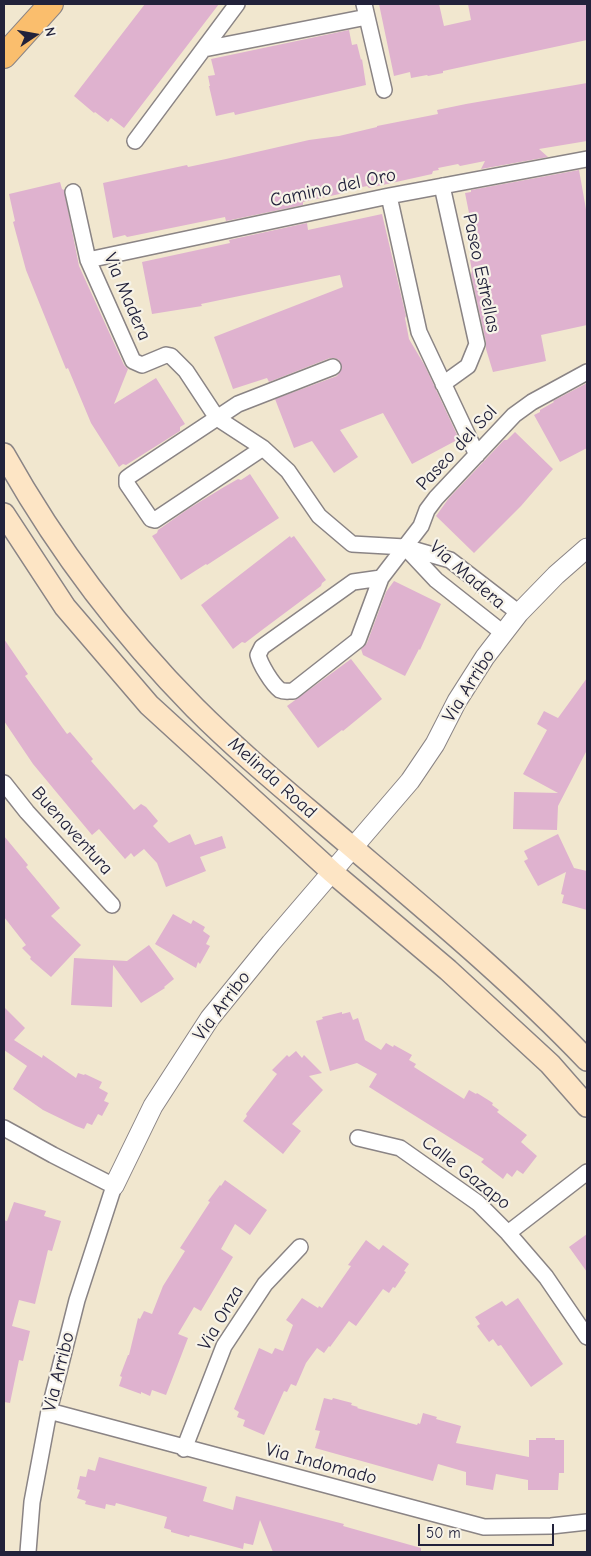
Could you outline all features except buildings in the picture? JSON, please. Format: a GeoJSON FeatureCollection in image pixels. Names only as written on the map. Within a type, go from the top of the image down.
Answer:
{"type":"FeatureCollection","features":[{"type":"Feature","properties":{"kind":"main road"},"geometry":{"type":"LineString","coordinates":[[4,56],[51,4]]}},
{"type":"Feature","properties":{"kind":"main road","name":"Melinda Road"},"geometry":{"type":"LineString","coordinates":[[4,454],[34,506],[95,594],[142,651],[214,726],[267,775],[512,987],[587,1060]]}},
{"type":"Feature","properties":{"kind":"main road","name":"Melinda Road"},"geometry":{"type":"LineString","coordinates":[[4,514],[65,607],[149,705],[332,872],[477,997],[550,1064],[587,1106]]}},
{"type":"Feature","properties":{"kind":"street"},"geometry":{"type":"LineString","coordinates":[[135,140],[238,4]]}},
{"type":"Feature","properties":{"kind":"street"},"geometry":{"type":"LineString","coordinates":[[204,49],[366,10],[384,90]]}},
{"type":"Feature","properties":{"kind":"street","name":"Camino del Oro"},"geometry":{"type":"LineString","coordinates":[[88,260],[389,196],[587,159]]}},
{"type":"Feature","properties":{"kind":"street","name":"Paseo Estrellas"},"geometry":{"type":"LineString","coordinates":[[442,186],[477,344],[468,366],[443,384]]}},
{"type":"Feature","properties":{"kind":"street","name":"Via Madera"},"geometry":{"type":"LineString","coordinates":[[73,192],[88,260],[134,361],[142,365],[166,355],[171,356],[186,371],[216,418],[263,448],[288,471],[319,516],[352,544],[406,547],[450,560],[518,613]]}},
{"type":"Feature","properties":{"kind":"street"},"geometry":{"type":"LineString","coordinates":[[389,196],[419,332],[477,455]]}},
{"type":"Feature","properties":{"kind":"street"},"geometry":{"type":"LineString","coordinates":[[263,448],[155,520],[151,519],[127,484],[127,478],[238,404],[333,367]]}},
{"type":"Feature","properties":{"kind":"street","name":"Paseo del Sol"},"geometry":{"type":"LineString","coordinates":[[381,578],[353,582],[262,647],[258,654],[260,664],[279,689],[286,692],[292,690],[358,640],[381,578],[421,526],[427,510],[436,498],[514,415],[532,402],[587,372]]}},
{"type":"Feature","properties":{"kind":"street","name":"Via Madera"},"geometry":{"type":"LineString","coordinates":[[406,547],[436,580],[504,633]]}},
{"type":"Feature","properties":{"kind":"street","name":"Via Arribo"},"geometry":{"type":"LineString","coordinates":[[28,1552],[32,1502],[49,1411],[77,1300],[114,1186],[153,1106],[210,1018],[271,943],[410,782],[435,744],[457,700],[484,657],[518,613],[556,574],[587,548]]}},
{"type":"Feature","properties":{"kind":"street","name":"Buenaventura"},"geometry":{"type":"LineString","coordinates":[[4,783],[26,812],[112,905]]}},
{"type":"Feature","properties":{"kind":"street"},"geometry":{"type":"LineString","coordinates":[[4,1128],[53,1156],[114,1186]]}},
{"type":"Feature","properties":{"kind":"street","name":"Calle Gazapo"},"geometry":{"type":"LineString","coordinates":[[358,1138],[400,1148],[478,1203],[508,1233],[546,1277],[587,1337]]}},
{"type":"Feature","properties":{"kind":"street"},"geometry":{"type":"LineString","coordinates":[[508,1233],[587,1172]]}},
{"type":"Feature","properties":{"kind":"street","name":"Via Onza"},"geometry":{"type":"LineString","coordinates":[[184,1448],[224,1346],[265,1284],[300,1248]]}},
{"type":"Feature","properties":{"kind":"street","name":"Via Indomado"},"geometry":{"type":"LineString","coordinates":[[49,1411],[484,1527],[551,1526],[587,1522]]}}]}
